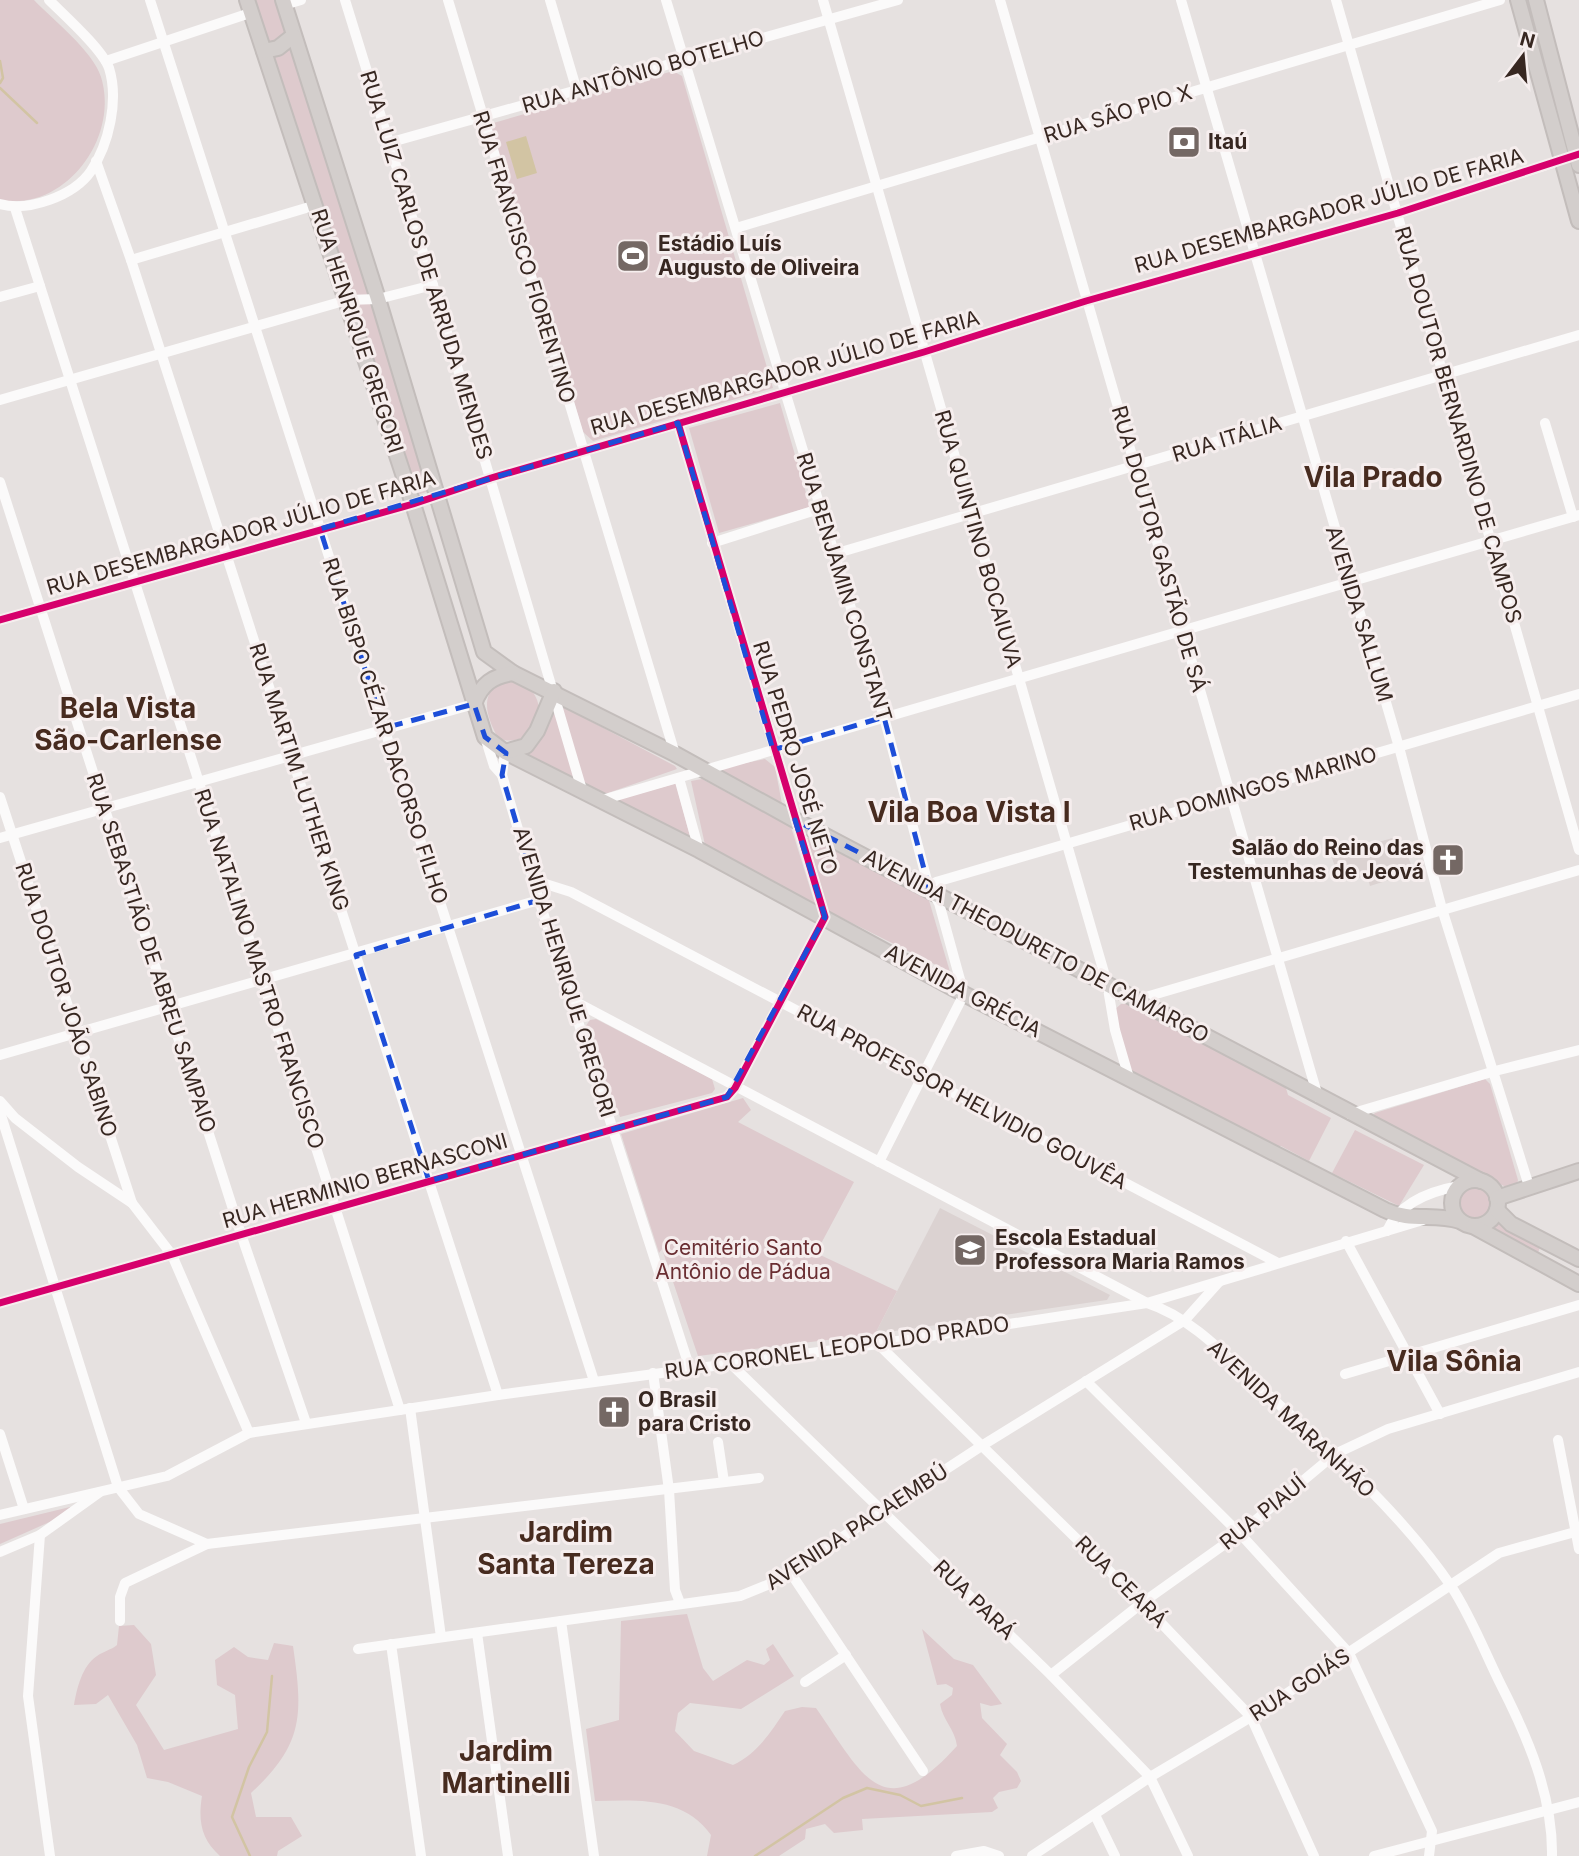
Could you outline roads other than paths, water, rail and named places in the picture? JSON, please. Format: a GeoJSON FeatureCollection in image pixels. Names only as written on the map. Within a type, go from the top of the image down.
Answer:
{"type":"FeatureCollection","features":[{"type":"Feature","properties":{"kind":"main road"},"geometry":{"type":"LineString","coordinates":[[1518,0],[1574,159]]}},
{"type":"Feature","properties":{"kind":"main road"},"geometry":{"type":"LineString","coordinates":[[1536,0],[1574,159],[1579,221]]}},
{"type":"Feature","properties":{"kind":"main road","name":"RUA HENRIQUE GREGORI"},"geometry":{"type":"LineString","coordinates":[[284,2],[378,299],[484,652],[513,673]]}},
{"type":"Feature","properties":{"kind":"main road","name":"RUA HENRIQUE GREGORI"},"geometry":{"type":"LineString","coordinates":[[248,7],[347,300],[474,704]]}},
{"type":"Feature","properties":{"kind":"main road"},"geometry":{"type":"LineString","coordinates":[[264,51],[278,48],[293,36]]}},
{"type":"Feature","properties":{"kind":"main road"},"geometry":{"type":"LineString","coordinates":[[513,673],[554,691],[537,731],[526,746],[505,752],[485,737],[474,704],[485,683],[513,673]]}},
{"type":"Feature","properties":{"kind":"main road","name":"AVENIDA THEODURETO DE CAMARGO"},"geometry":{"type":"LineString","coordinates":[[554,691],[1481,1181]]}},
{"type":"Feature","properties":{"kind":"main road","name":"AVENIDA GRÉCIA"},"geometry":{"type":"LineString","coordinates":[[505,752],[699,850],[964,994],[1397,1216],[1426,1219]]}},
{"type":"Feature","properties":{"kind":"main road"},"geometry":{"type":"LineString","coordinates":[[1467,1224],[1486,1224],[1497,1204],[1529,1186],[1579,1171]]}},
{"type":"Feature","properties":{"kind":"main road"},"geometry":{"type":"LineString","coordinates":[[1579,1259],[1511,1224],[1497,1204],[1493,1189],[1481,1181],[1473,1180],[1460,1186],[1452,1203],[1467,1224],[1579,1284]]}},
{"type":"Feature","properties":{"kind":"main road","name":"RUA CORONEL LEOPOLDO PRADO"},"geometry":{"type":"LineString","coordinates":[[1426,1219],[1467,1224]]}},
{"type":"Feature","properties":{"kind":"main road"},"geometry":{"type":"LineString","coordinates":[[1535,1261],[1541,1256],[1545,1242]]}},
{"type":"Feature","properties":{"kind":"street","name":"RUA BISPO CÉZAR DACORSO FILHO"},"geometry":{"type":"LineString","coordinates":[[150,0],[594,1381]]}},
{"type":"Feature","properties":{"kind":"street"},"geometry":{"type":"LineString","coordinates":[[284,2],[301,0]]}},
{"type":"Feature","properties":{"kind":"street","name":"RUA LUIZ CARLOS DE ARRUDA MENDES"},"geometry":{"type":"LineString","coordinates":[[345,0],[491,478],[582,790]]}},
{"type":"Feature","properties":{"kind":"street","name":"RUA FRANCISCO FIORENTINO"},"geometry":{"type":"LineString","coordinates":[[448,0],[675,754]]}},
{"type":"Feature","properties":{"kind":"street"},"geometry":{"type":"LineString","coordinates":[[550,0],[577,91]]}},
{"type":"Feature","properties":{"kind":"street","name":"RUA BENJAMIN CONSTANT"},"geometry":{"type":"LineString","coordinates":[[666,0],[787,392],[884,718],[929,888],[939,903],[964,994]]}},
{"type":"Feature","properties":{"kind":"street","name":"RUA QUINTINO BOCAIUVA"},"geometry":{"type":"LineString","coordinates":[[823,0],[1064,844],[1107,983],[1115,1030],[1129,1078]]}},
{"type":"Feature","properties":{"kind":"street","name":"RUA ANTÔNIO BOTELHO"},"geometry":{"type":"LineString","coordinates":[[388,143],[898,0]]}},
{"type":"Feature","properties":{"kind":"street","name":"RUA DOUTOR GASTÃO DE SÁ"},"geometry":{"type":"LineString","coordinates":[[1000,0],[1318,1097]]}},
{"type":"Feature","properties":{"kind":"street","name":"AVENIDA SALLUM"},"geometry":{"type":"LineString","coordinates":[[1181,0],[1399,747],[1442,909],[1529,1186]]}},
{"type":"Feature","properties":{"kind":"street","name":"RUA DOUTOR BERNARDINO DE CAMPOS"},"geometry":{"type":"LineString","coordinates":[[1336,0],[1579,850]]}},
{"type":"Feature","properties":{"kind":"street","name":"RUA SÃO PIO X"},"geometry":{"type":"LineString","coordinates":[[736,228],[1500,0]]}},
{"type":"Feature","properties":{"kind":"street"},"geometry":{"type":"LineString","coordinates":[[0,204],[15,208],[28,207],[53,198],[89,174],[111,114],[113,94],[106,61],[51,1]]}},
{"type":"Feature","properties":{"kind":"street"},"geometry":{"type":"LineString","coordinates":[[106,61],[248,7]]}},
{"type":"Feature","properties":{"kind":"street","name":"RUA DESEMBARGADOR JÚLIO DE FARIA"},"geometry":{"type":"LineString","coordinates":[[0,620],[413,504],[491,478],[924,352],[1086,301],[1398,213],[1574,159]]}},
{"type":"Feature","properties":{"kind":"street","name":"RUA MARTIM LUTHER KING"},"geometry":{"type":"LineString","coordinates":[[96,161],[161,352],[498,1395]]}},
{"type":"Feature","properties":{"kind":"street"},"geometry":{"type":"LineString","coordinates":[[131,260],[316,205]]}},
{"type":"Feature","properties":{"kind":"street","name":"RUA NATALINO MASTRO FRANCISCO"},"geometry":{"type":"LineString","coordinates":[[15,208],[262,980],[405,1409],[426,1518],[441,1637]]}},
{"type":"Feature","properties":{"kind":"street"},"geometry":{"type":"LineString","coordinates":[[0,400],[347,300],[378,299],[433,285]]}},
{"type":"Feature","properties":{"kind":"street"},"geometry":{"type":"LineString","coordinates":[[0,297],[40,286]]}},
{"type":"Feature","properties":{"kind":"street","name":"RUA ITÁLIA"},"geometry":{"type":"LineString","coordinates":[[834,554],[1579,335]]}},
{"type":"Feature","properties":{"kind":"street","name":"RUA PEDRO JOSÉ NETO"},"geometry":{"type":"LineString","coordinates":[[678,423],[773,750],[825,917]]}},
{"type":"Feature","properties":{"kind":"street"},"geometry":{"type":"LineString","coordinates":[[602,800],[1576,516],[1545,424]]}},
{"type":"Feature","properties":{"kind":"street","name":"RUA SEBASTIÃO DE ABREU SAMPAIO"},"geometry":{"type":"LineString","coordinates":[[0,482],[103,807],[306,1423]]}},
{"type":"Feature","properties":{"kind":"street"},"geometry":{"type":"LineString","coordinates":[[712,543],[820,509]]}},
{"type":"Feature","properties":{"kind":"street","name":"RUA DOMINGOS MARINO"},"geometry":{"type":"LineString","coordinates":[[929,888],[936,882],[1579,694]]}},
{"type":"Feature","properties":{"kind":"street"},"geometry":{"type":"LineString","coordinates":[[0,838],[474,704]]}},
{"type":"Feature","properties":{"kind":"street"},"geometry":{"type":"LineString","coordinates":[[485,737],[494,766],[502,775]]}},
{"type":"Feature","properties":{"kind":"street"},"geometry":{"type":"LineString","coordinates":[[502,775],[505,752]]}},
{"type":"Feature","properties":{"kind":"street","name":"AVENIDA HENRIQUE GREGORI"},"geometry":{"type":"LineString","coordinates":[[502,775],[539,900],[690,1369]]}},
{"type":"Feature","properties":{"kind":"street"},"geometry":{"type":"LineString","coordinates":[[679,778],[699,850]]}},
{"type":"Feature","properties":{"kind":"street","name":"RUA DOUTOR JOÃO SABINO"},"geometry":{"type":"LineString","coordinates":[[0,797],[132,1203]]}},
{"type":"Feature","properties":{"kind":"street"},"geometry":{"type":"LineString","coordinates":[[1139,999],[1579,870]]}},
{"type":"Feature","properties":{"kind":"street","name":"RUA PROFESSOR HELVIDIO GOUVÊA"},"geometry":{"type":"LineString","coordinates":[[533,880],[571,892],[1276,1262]]}},
{"type":"Feature","properties":{"kind":"street"},"geometry":{"type":"LineString","coordinates":[[0,1055],[76,1032],[169,1009],[539,900]]}},
{"type":"Feature","properties":{"kind":"street"},"geometry":{"type":"LineString","coordinates":[[735,1088],[778,1001],[825,917]]}},
{"type":"Feature","properties":{"kind":"street"},"geometry":{"type":"LineString","coordinates":[[879,1162],[964,994]]}},
{"type":"Feature","properties":{"kind":"street","name":"AVENIDA MARANHÃO"},"geometry":{"type":"LineString","coordinates":[[572,1000],[735,1088],[1147,1303],[1185,1320],[1335,1454],[1399,1523],[1451,1586],[1518,1717],[1549,1810],[1552,1856]]}},
{"type":"Feature","properties":{"kind":"street"},"geometry":{"type":"LineString","coordinates":[[1350,1114],[1495,1071],[1579,1050]]}},
{"type":"Feature","properties":{"kind":"street","name":"RUA HERMINIO BERNASCONI"},"geometry":{"type":"LineString","coordinates":[[0,1303],[727,1097],[735,1088]]}},
{"type":"Feature","properties":{"kind":"street"},"geometry":{"type":"LineString","coordinates":[[0,1101],[15,1118],[78,1167],[132,1203],[172,1255],[249,1433]]}},
{"type":"Feature","properties":{"kind":"street"},"geometry":{"type":"LineString","coordinates":[[0,1112],[118,1487],[139,1514],[207,1544]]}},
{"type":"Feature","properties":{"kind":"street"},"geometry":{"type":"LineString","coordinates":[[1387,1231],[1397,1216],[1419,1199],[1460,1186]]}},
{"type":"Feature","properties":{"kind":"street","name":"RUA CORONEL LEOPOLDO PRADO"},"geometry":{"type":"LineString","coordinates":[[0,1515],[167,1476],[249,1433],[1147,1303],[1426,1219]]}},
{"type":"Feature","properties":{"kind":"street"},"geometry":{"type":"LineString","coordinates":[[1346,1241],[1440,1414]]}},
{"type":"Feature","properties":{"kind":"street","name":"AVENIDA PACAEMBÚ"},"geometry":{"type":"LineString","coordinates":[[358,1649],[740,1596],[790,1572],[983,1445],[1185,1320],[1219,1282]]}},
{"type":"Feature","properties":{"kind":"street"},"geometry":{"type":"LineString","coordinates":[[1345,1374],[1579,1305]]}},
{"type":"Feature","properties":{"kind":"street","name":"RUA CEARÁ"},"geometry":{"type":"LineString","coordinates":[[878,1344],[1142,1603],[1251,1717],[1314,1856]]}},
{"type":"Feature","properties":{"kind":"street","name":"RUA PARÁ"},"geometry":{"type":"LineString","coordinates":[[733,1365],[1051,1675],[1150,1777],[1188,1856]]}},
{"type":"Feature","properties":{"kind":"street"},"geometry":{"type":"LineString","coordinates":[[653,1373],[669,1490],[675,1590],[680,1603]]}},
{"type":"Feature","properties":{"kind":"street","name":"RUA PIAUÍ"},"geometry":{"type":"LineString","coordinates":[[1051,1675],[1142,1603],[1239,1534],[1335,1454],[1379,1433],[1579,1373]]}},
{"type":"Feature","properties":{"kind":"street"},"geometry":{"type":"LineString","coordinates":[[1086,1381],[1239,1534],[1349,1653],[1433,1831],[1429,1856]]}},
{"type":"Feature","properties":{"kind":"street"},"geometry":{"type":"LineString","coordinates":[[0,1434],[24,1508]]}},
{"type":"Feature","properties":{"kind":"street"},"geometry":{"type":"LineString","coordinates":[[1558,1440],[1579,1549]]}},
{"type":"Feature","properties":{"kind":"street"},"geometry":{"type":"LineString","coordinates":[[718,1442],[724,1482]]}},
{"type":"Feature","properties":{"kind":"street"},"geometry":{"type":"LineString","coordinates":[[120,1621],[120,1597],[125,1583],[207,1544],[759,1478]]}},
{"type":"Feature","properties":{"kind":"street"},"geometry":{"type":"LineString","coordinates":[[0,1552],[40,1535],[102,1490]]}},
{"type":"Feature","properties":{"kind":"street","name":"RUA GOIÁS"},"geometry":{"type":"LineString","coordinates":[[1032,1856],[1150,1777],[1251,1717],[1499,1553],[1576,1526]]}},
{"type":"Feature","properties":{"kind":"street"},"geometry":{"type":"LineString","coordinates":[[40,1535],[28,1696],[50,1856]]}},
{"type":"Feature","properties":{"kind":"street"},"geometry":{"type":"LineString","coordinates":[[790,1572],[923,1771]]}},
{"type":"Feature","properties":{"kind":"street"},"geometry":{"type":"LineString","coordinates":[[561,1621],[594,1856]]}},
{"type":"Feature","properties":{"kind":"street"},"geometry":{"type":"LineString","coordinates":[[477,1633],[508,1856]]}},
{"type":"Feature","properties":{"kind":"street"},"geometry":{"type":"LineString","coordinates":[[391,1644],[421,1856]]}},
{"type":"Feature","properties":{"kind":"street"},"geometry":{"type":"LineString","coordinates":[[805,1682],[846,1655]]}},
{"type":"Feature","properties":{"kind":"street"},"geometry":{"type":"LineString","coordinates":[[1374,1856],[1579,1802]]}},
{"type":"Feature","properties":{"kind":"street"},"geometry":{"type":"LineString","coordinates":[[1095,1815],[1115,1856]]}},
{"type":"Feature","properties":{"kind":"street"},"geometry":{"type":"LineString","coordinates":[[956,1856],[984,1851],[999,1856]]}},
{"type":"Feature","properties":{"kind":"waterway"},"geometry":{"type":"LineString","coordinates":[[0,61],[3,78],[0,83]]}},
{"type":"Feature","properties":{"kind":"waterway"},"geometry":{"type":"LineString","coordinates":[[0,88],[37,123]]}},
{"type":"Feature","properties":{"kind":"waterway"},"geometry":{"type":"LineString","coordinates":[[250,1856],[232,1817],[249,1767],[267,1732],[272,1676]]}},
{"type":"Feature","properties":{"kind":"waterway"},"geometry":{"type":"LineString","coordinates":[[755,1856],[843,1798],[867,1788],[900,1795],[921,1806],[962,1798]]}},
{"type":"Feature","properties":{"kind":"place","name":"Itaú"},"geometry":{"type":"Point","coordinates":[1184,142]}},
{"type":"Feature","properties":{"kind":"place","name":"Estádio Luís Augusto de Oliveira"},"geometry":{"type":"Point","coordinates":[633,256]}},
{"type":"Feature","properties":{"kind":"place","name":"Salão do Reino das Testemunhas de Jeová"},"geometry":{"type":"Point","coordinates":[1448,860]}},
{"type":"Feature","properties":{"kind":"place","name":"Escola Estadual Professora Maria Ramos"},"geometry":{"type":"Point","coordinates":[970,1250]}},
{"type":"Feature","properties":{"kind":"place","name":"O Brasil para Cristo"},"geometry":{"type":"Point","coordinates":[614,1412]}},
{"type":"Feature","properties":{"kind":"district","name":"Vila Prado"},"geometry":{"type":"Point","coordinates":[1373,477]}},
{"type":"Feature","properties":{"kind":"district","name":"Bela Vista São-Carlense"},"geometry":{"type":"Point","coordinates":[128,724]}},
{"type":"Feature","properties":{"kind":"district","name":"Vila Boa Vista I"},"geometry":{"type":"Point","coordinates":[969,812]}},
{"type":"Feature","properties":{"kind":"district","name":"Vila Sônia"},"geometry":{"type":"Point","coordinates":[1454,1361]}},
{"type":"Feature","properties":{"kind":"district","name":"Jardim Santa Tereza"},"geometry":{"type":"Point","coordinates":[566,1548]}},
{"type":"Feature","properties":{"kind":"district","name":"Jardim Martinelli"},"geometry":{"type":"Point","coordinates":[506,1767]}},
{"type":"Feature","properties":{"kind":"park label","name":"Cemitério Santo Antônio de Pádua"},"geometry":{"type":"Point","coordinates":[743,1260]}}]}
